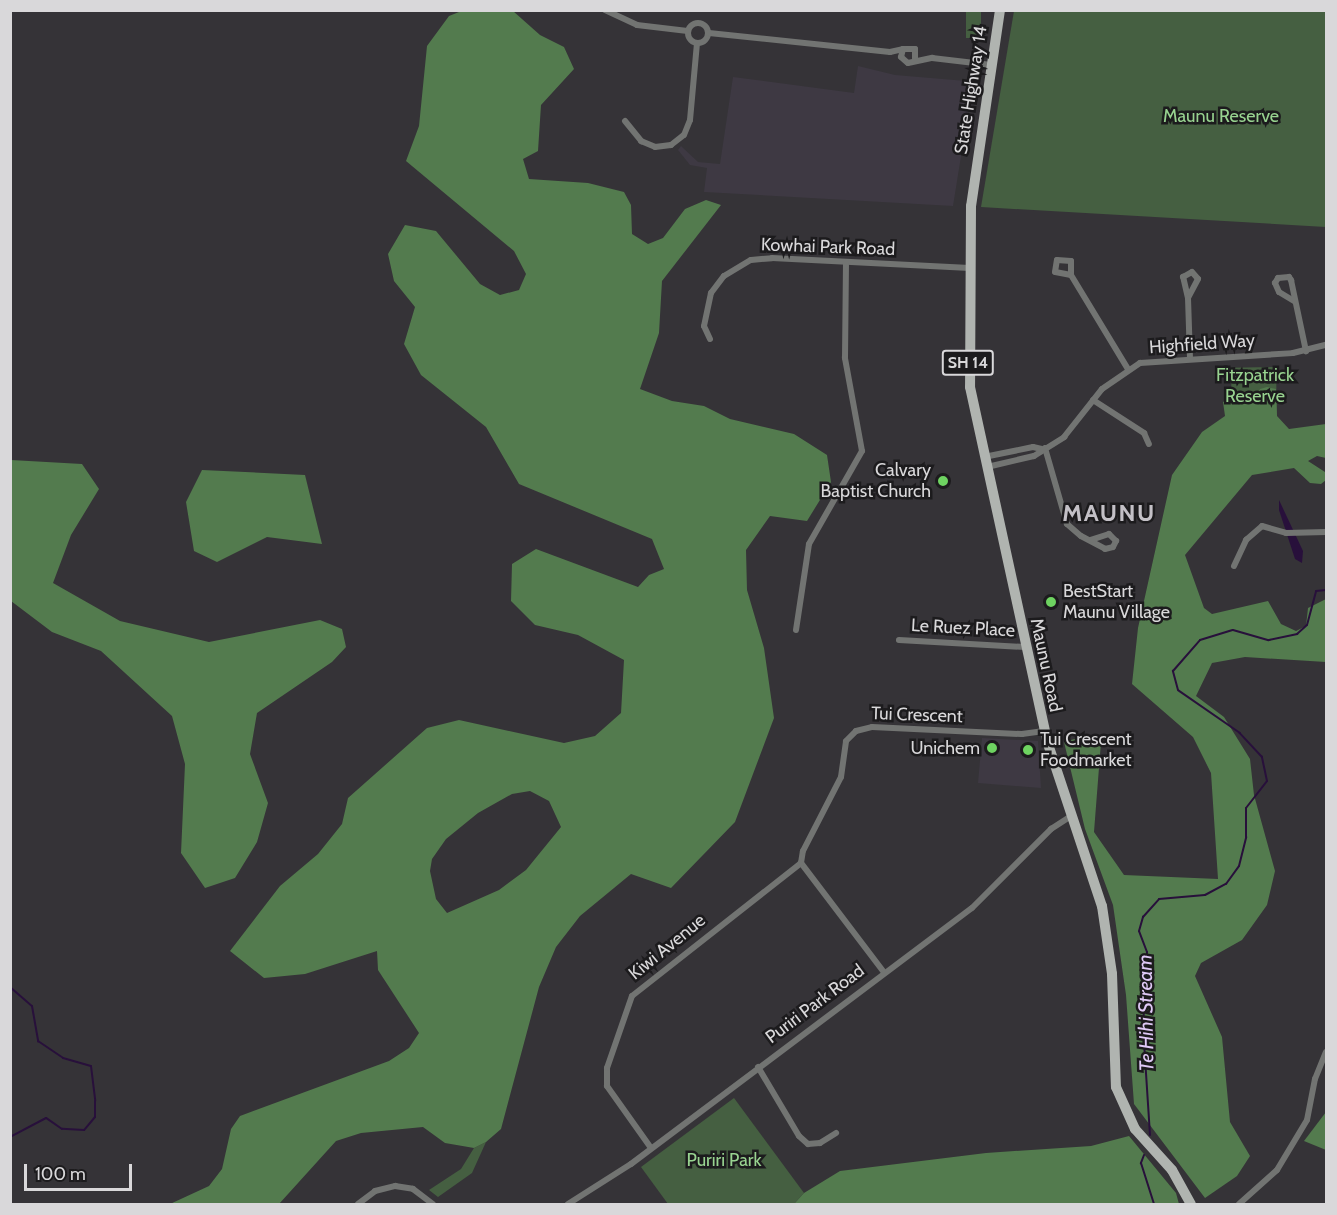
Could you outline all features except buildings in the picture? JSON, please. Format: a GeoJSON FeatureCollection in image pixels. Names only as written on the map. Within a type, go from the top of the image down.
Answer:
{"type":"FeatureCollection","features":[{"type":"Feature","properties":{"kind":"main road","name":"State Highway 14"},"geometry":{"type":"LineString","coordinates":[[975,175],[1000,10]]}},
{"type":"Feature","properties":{"kind":"main road","name":"Maunu Road"},"geometry":{"type":"LineString","coordinates":[[975,175],[970,268],[970,387],[984,462],[1044,731],[1096,885],[1107,929],[1116,1087],[1134,1129],[1172,1170],[1191,1204]]}},
{"type":"Feature","properties":{"kind":"street"},"geometry":{"type":"LineString","coordinates":[[605,10],[638,25],[688,31],[697,43],[690,120],[684,135],[670,145],[655,147],[641,141],[625,121]]}},
{"type":"Feature","properties":{"kind":"street"},"geometry":{"type":"LineString","coordinates":[[688,31],[698,22],[707,27],[709,33],[706,40],[697,43]]}},
{"type":"Feature","properties":{"kind":"street"},"geometry":{"type":"LineString","coordinates":[[709,33],[890,52],[910,46],[932,58]]}},
{"type":"Feature","properties":{"kind":"street"},"geometry":{"type":"LineString","coordinates":[[902,59],[903,49]]}},
{"type":"Feature","properties":{"kind":"street"},"geometry":{"type":"LineString","coordinates":[[915,60],[917,51]]}},
{"type":"Feature","properties":{"kind":"street"},"geometry":{"type":"LineString","coordinates":[[890,52],[908,63],[932,58],[992,65]]}},
{"type":"Feature","properties":{"kind":"street","name":"Kowhai Park Road"},"geometry":{"type":"LineString","coordinates":[[710,339],[704,326],[711,293],[724,276],[742,263],[772,258],[970,268]]}},
{"type":"Feature","properties":{"kind":"street"},"geometry":{"type":"LineString","coordinates":[[796,630],[805,554],[815,532],[862,451],[845,358],[846,262]]}},
{"type":"Feature","properties":{"kind":"street"},"geometry":{"type":"LineString","coordinates":[[1071,275],[1128,369]]}},
{"type":"Feature","properties":{"kind":"street"},"geometry":{"type":"LineString","coordinates":[[1188,298],[1190,358]]}},
{"type":"Feature","properties":{"kind":"street"},"geometry":{"type":"LineString","coordinates":[[1294,301],[1305,351]]}},
{"type":"Feature","properties":{"kind":"street","name":"Highfield Way"},"geometry":{"type":"LineString","coordinates":[[984,462],[1034,456],[1072,431],[1093,400],[1128,369],[1154,360],[1305,351],[1326,345]]}},
{"type":"Feature","properties":{"kind":"street"},"geometry":{"type":"LineString","coordinates":[[1093,400],[1144,434],[1149,444]]}},
{"type":"Feature","properties":{"kind":"street","name":"Highfield Way"},"geometry":{"type":"LineString","coordinates":[[984,462],[1033,447],[1043,449]]}},
{"type":"Feature","properties":{"kind":"street"},"geometry":{"type":"LineString","coordinates":[[1043,449],[1063,517],[1074,531],[1090,540]]}},
{"type":"Feature","properties":{"kind":"street"},"geometry":{"type":"LineString","coordinates":[[1234,566],[1253,530],[1262,526],[1296,533],[1326,532]]}},
{"type":"Feature","properties":{"kind":"street","name":"Le Ruez Place"},"geometry":{"type":"LineString","coordinates":[[899,640],[1026,647]]}},
{"type":"Feature","properties":{"kind":"street","name":"Tui Crescent"},"geometry":{"type":"LineString","coordinates":[[801,863],[802,851],[841,777],[846,741],[856,731],[872,727],[1022,734],[1044,731]]}},
{"type":"Feature","properties":{"kind":"street","name":"Puriri Park Road"},"geometry":{"type":"LineString","coordinates":[[568,1204],[651,1148],[883,971],[972,908],[1051,829],[1071,816]]}},
{"type":"Feature","properties":{"kind":"street"},"geometry":{"type":"LineString","coordinates":[[801,863],[883,971]]}},
{"type":"Feature","properties":{"kind":"street","name":"Kiwi Avenue"},"geometry":{"type":"LineString","coordinates":[[651,1148],[607,1086],[607,1068],[632,996],[801,863]]}},
{"type":"Feature","properties":{"kind":"street"},"geometry":{"type":"LineString","coordinates":[[1239,1204],[1277,1170],[1301,1130],[1326,1052]]}},
{"type":"Feature","properties":{"kind":"street"},"geometry":{"type":"LineString","coordinates":[[758,1066],[799,1136],[808,1144],[820,1143],[836,1133]]}},
{"type":"Feature","properties":{"kind":"street"},"geometry":{"type":"LineString","coordinates":[[358,1204],[375,1191],[395,1186],[413,1189],[434,1204]]}},
{"type":"Feature","properties":{"kind":"street"},"geometry":{"type":"LineString","coordinates":[[580,1196],[586,1204]]}},
{"type":"Feature","properties":{"kind":"shaded area"},"geometry":{"type":"Polygon","coordinates":[[[858,66],[895,75],[978,82],[971,94],[953,206],[704,192],[707,168],[690,165],[678,150],[681,146],[698,162],[720,164],[733,77],[854,93],[858,66]]]}},
{"type":"Feature","properties":{"kind":"shaded area"},"geometry":{"type":"Polygon","coordinates":[[[1279,500],[1303,551],[1302,563],[1295,559],[1279,510],[1279,500]]]}},
{"type":"Feature","properties":{"kind":"shaded area"},"geometry":{"type":"Polygon","coordinates":[[[982,738],[1038,741],[1041,788],[978,783],[982,738]]]}},
{"type":"Feature","properties":{"kind":"green space"},"geometry":{"type":"Polygon","coordinates":[[[464,10],[513,11],[540,35],[564,47],[574,69],[541,105],[538,151],[523,159],[529,179],[588,183],[624,192],[631,205],[632,234],[648,244],[663,238],[685,209],[706,200],[721,205],[662,281],[659,333],[640,389],[672,401],[704,406],[730,419],[794,434],[827,455],[831,482],[807,521],[770,516],[746,550],[747,590],[764,648],[774,718],[735,822],[671,888],[631,874],[580,916],[556,947],[539,987],[501,1129],[486,1142],[474,1148],[445,1143],[423,1127],[361,1133],[336,1141],[279,1204],[170,1204],[209,1186],[222,1169],[231,1129],[240,1116],[389,1061],[409,1048],[419,1033],[378,970],[377,951],[305,974],[264,978],[230,951],[280,886],[318,854],[342,824],[348,798],[427,728],[459,720],[564,743],[595,736],[621,713],[624,660],[578,635],[535,625],[511,601],[512,564],[536,549],[638,587],[649,575],[664,569],[652,539],[519,484],[486,427],[421,375],[404,344],[415,307],[394,281],[388,254],[405,225],[436,231],[480,284],[500,295],[519,290],[526,274],[514,251],[406,161],[419,126],[427,46],[449,16],[464,10]],[[530,791],[512,794],[478,813],[446,839],[432,859],[430,871],[436,899],[447,913],[499,890],[526,870],[561,827],[549,801],[530,791]]]}},
{"type":"Feature","properties":{"kind":"green space"},"geometry":{"type":"Polygon","coordinates":[[[966,11],[981,11],[981,38],[966,38],[966,11]]]}},
{"type":"Feature","properties":{"kind":"green space","name":"Maunu Reserve"},"geometry":{"type":"Polygon","coordinates":[[[1014,11],[1326,11],[1326,227],[981,207],[1014,11]]]}},
{"type":"Feature","properties":{"kind":"green space","name":"Fitzpatrick Reserve"},"geometry":{"type":"Polygon","coordinates":[[[1276,367],[1277,416],[1232,417],[1231,368],[1276,367]]]}},
{"type":"Feature","properties":{"kind":"green space"},"geometry":{"type":"Polygon","coordinates":[[[1267,387],[1276,389],[1277,416],[1289,429],[1326,424],[1326,458],[1317,456],[1308,461],[1325,472],[1326,480],[1321,484],[1310,483],[1294,468],[1252,475],[1185,555],[1204,608],[1212,614],[1268,601],[1281,624],[1296,631],[1306,626],[1308,608],[1326,599],[1326,662],[1245,657],[1212,663],[1196,696],[1224,717],[1250,759],[1254,795],[1275,871],[1267,905],[1242,940],[1201,963],[1195,976],[1222,1037],[1230,1122],[1250,1156],[1237,1176],[1205,1198],[1134,1104],[1126,995],[1113,905],[1085,829],[1064,742],[1085,736],[1101,742],[1094,832],[1124,875],[1218,879],[1211,773],[1193,737],[1132,684],[1138,628],[1172,475],[1202,432],[1225,416],[1223,402],[1233,397],[1254,402],[1260,389],[1267,387]]]}},
{"type":"Feature","properties":{"kind":"green space"},"geometry":{"type":"Polygon","coordinates":[[[11,460],[82,464],[99,489],[71,535],[53,583],[120,621],[209,642],[320,620],[342,629],[346,647],[332,662],[257,713],[250,754],[268,803],[257,842],[235,878],[205,888],[181,853],[185,764],[172,716],[101,651],[52,632],[11,601],[11,460]]]}},
{"type":"Feature","properties":{"kind":"green space"},"geometry":{"type":"Polygon","coordinates":[[[202,470],[305,475],[322,544],[267,537],[217,562],[194,551],[186,502],[202,470]]]}},
{"type":"Feature","properties":{"kind":"green space","name":"Puriri Park"},"geometry":{"type":"Polygon","coordinates":[[[734,1098],[804,1193],[794,1204],[668,1204],[641,1167],[734,1098]]]}},
{"type":"Feature","properties":{"kind":"green space"},"geometry":{"type":"Polygon","coordinates":[[[1326,1112],[1326,1150],[1304,1141],[1326,1112]]]}},
{"type":"Feature","properties":{"kind":"green space"},"geometry":{"type":"Polygon","coordinates":[[[1129,1136],[1176,1193],[1179,1204],[794,1204],[804,1193],[840,1171],[986,1153],[1091,1146],[1129,1136]]]}},
{"type":"Feature","properties":{"kind":"green space"},"geometry":{"type":"Polygon","coordinates":[[[486,1142],[472,1173],[438,1197],[429,1190],[461,1169],[474,1148],[486,1142]]]}},
{"type":"Feature","properties":{"kind":"waterway","name":"Te Hihi Stream"},"geometry":{"type":"LineString","coordinates":[[1150,1135],[1143,1028],[1147,952],[1139,931],[1143,917],[1159,899],[1205,895],[1226,884],[1239,866],[1246,837],[1246,808],[1267,781],[1262,757],[1240,733],[1178,690],[1173,671],[1200,640],[1233,630],[1269,640],[1297,634],[1307,625],[1316,591],[1326,590]]}},
{"type":"Feature","properties":{"kind":"waterway"},"geometry":{"type":"LineString","coordinates":[[10,987],[32,1006],[38,1041],[63,1058],[91,1066],[95,1101],[95,1117],[84,1130],[62,1129],[46,1118],[10,1137]]}},
{"type":"Feature","properties":{"kind":"waterway","name":"Te Hihi Stream"},"geometry":{"type":"LineString","coordinates":[[1144,1155],[1141,1163],[1154,1204]]}},
{"type":"Feature","properties":{"kind":"place","name":"Calvary Baptist Church"},"geometry":{"type":"Point","coordinates":[943,481]}},
{"type":"Feature","properties":{"kind":"place","name":"BestStart Maunu Village"},"geometry":{"type":"Point","coordinates":[1051,602]}},
{"type":"Feature","properties":{"kind":"place","name":"Unichem"},"geometry":{"type":"Point","coordinates":[992,748]}},
{"type":"Feature","properties":{"kind":"place","name":"Tui Crescent Foodmarket"},"geometry":{"type":"Point","coordinates":[1028,750]}},
{"type":"Feature","properties":{"kind":"district","name":"MAUNU"},"geometry":{"type":"Point","coordinates":[1109,513]}}]}
